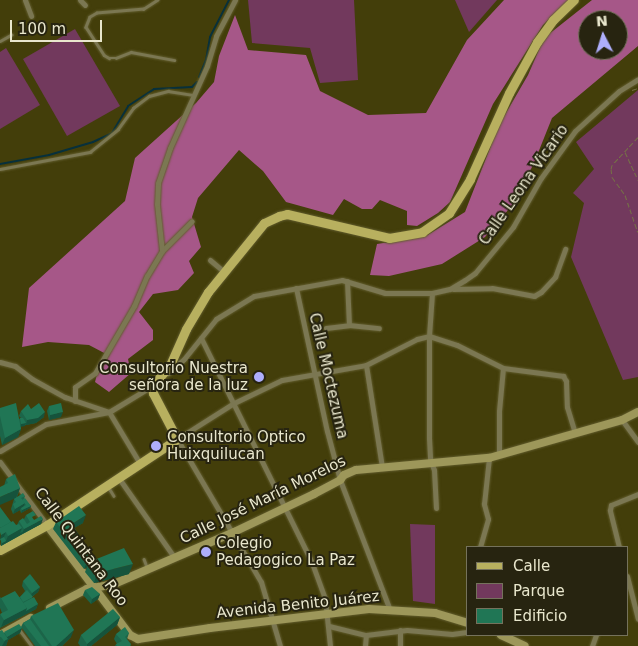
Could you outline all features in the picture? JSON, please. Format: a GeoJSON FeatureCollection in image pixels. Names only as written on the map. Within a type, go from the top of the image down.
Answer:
{"type":"FeatureCollection","features":[{"type":"Feature","properties":{"kind":"main road"},"geometry":{"type":"LineString","coordinates":[[0,550],[47,525],[139,462],[177,439],[153,393],[152,386],[170,365],[194,314],[223,271],[264,223],[279,216],[297,216],[389,238],[411,236],[437,223],[449,213],[470,179],[509,92],[537,42],[553,20],[574,0]]}},
{"type":"Feature","properties":{"kind":"main road","name":"Calle José María Morelos"},"geometry":{"type":"LineString","coordinates":[[0,635],[87,589],[114,584],[234,532],[340,480],[344,475],[356,470],[489,458],[622,420],[638,412]]}},
{"type":"Feature","properties":{"kind":"main road","name":"Calle Quintana Roo"},"geometry":{"type":"LineString","coordinates":[[47,525],[137,644]]}},
{"type":"Feature","properties":{"kind":"main road","name":"Avenida Benito Juárez"},"geometry":{"type":"LineString","coordinates":[[137,644],[272,620],[369,609],[434,612],[466,623]]}},
{"type":"Feature","properties":{"kind":"main road"},"geometry":{"type":"LineString","coordinates":[[503,636],[525,646]]}},
{"type":"Feature","properties":{"kind":"street"},"geometry":{"type":"LineString","coordinates":[[25,0],[31,16]]}},
{"type":"Feature","properties":{"kind":"street"},"geometry":{"type":"LineString","coordinates":[[80,0],[85,5]]}},
{"type":"Feature","properties":{"kind":"street"},"geometry":{"type":"LineString","coordinates":[[162,251],[157,204],[158,183],[170,148],[207,66],[216,36],[235,0]]}},
{"type":"Feature","properties":{"kind":"street","name":"Calle Leona Vicario"},"geometry":{"type":"LineString","coordinates":[[0,451],[48,422],[109,412],[152,386],[184,359],[216,319],[254,296],[337,280],[347,281],[385,293],[432,293],[450,289],[475,273],[501,243],[513,227],[546,171],[575,132],[619,91],[638,79]]}},
{"type":"Feature","properties":{"kind":"street"},"geometry":{"type":"LineString","coordinates":[[75,401],[76,387],[95,373],[134,306],[147,276],[162,251],[192,221]]}},
{"type":"Feature","properties":{"kind":"street"},"geometry":{"type":"LineString","coordinates":[[450,289],[492,288],[534,296],[541,292],[555,276],[566,249]]}},
{"type":"Feature","properties":{"kind":"street"},"geometry":{"type":"LineString","coordinates":[[210,260],[223,271]]}},
{"type":"Feature","properties":{"kind":"street"},"geometry":{"type":"LineString","coordinates":[[347,281],[349,325]]}},
{"type":"Feature","properties":{"kind":"street","name":"Calle Moctezuma"},"geometry":{"type":"LineString","coordinates":[[296,288],[314,374],[340,480],[390,610]]}},
{"type":"Feature","properties":{"kind":"street"},"geometry":{"type":"LineString","coordinates":[[432,293],[429,336],[429,438],[436,508]]}},
{"type":"Feature","properties":{"kind":"street"},"geometry":{"type":"LineString","coordinates":[[326,328],[349,325],[379,328]]}},
{"type":"Feature","properties":{"kind":"street"},"geometry":{"type":"LineString","coordinates":[[280,646],[261,582],[234,532],[177,439],[234,403],[282,380],[366,365],[417,339],[429,336],[457,345],[504,368],[564,376],[566,381],[567,408],[574,434]]}},
{"type":"Feature","properties":{"kind":"street"},"geometry":{"type":"LineString","coordinates":[[201,338],[312,562],[328,614],[330,646]]}},
{"type":"Feature","properties":{"kind":"street"},"geometry":{"type":"LineString","coordinates":[[0,362],[15,366],[32,378],[75,401],[109,412],[139,462]]}},
{"type":"Feature","properties":{"kind":"street"},"geometry":{"type":"LineString","coordinates":[[366,365],[382,467]]}},
{"type":"Feature","properties":{"kind":"street"},"geometry":{"type":"LineString","coordinates":[[499,455],[499,411],[504,368]]}},
{"type":"Feature","properties":{"kind":"street"},"geometry":{"type":"LineString","coordinates":[[622,420],[638,442]]}},
{"type":"Feature","properties":{"kind":"street"},"geometry":{"type":"LineString","coordinates":[[480,546],[488,519],[484,504],[489,458]]}},
{"type":"Feature","properties":{"kind":"street","name":"Calle Quintana Roo"},"geometry":{"type":"LineString","coordinates":[[0,462],[47,525]]}},
{"type":"Feature","properties":{"kind":"street"},"geometry":{"type":"LineString","coordinates":[[118,477],[174,557]]}},
{"type":"Feature","properties":{"kind":"street"},"geometry":{"type":"LineString","coordinates":[[619,546],[610,510],[611,505],[638,494]]}},
{"type":"Feature","properties":{"kind":"street"},"geometry":{"type":"LineString","coordinates":[[628,580],[638,619]]}},
{"type":"Feature","properties":{"kind":"street"},"geometry":{"type":"LineString","coordinates":[[329,626],[366,635],[400,630],[452,634],[466,632]]}},
{"type":"Feature","properties":{"kind":"street"},"geometry":{"type":"LineString","coordinates":[[400,630],[400,646]]}},
{"type":"Feature","properties":{"kind":"street"},"geometry":{"type":"LineString","coordinates":[[365,646],[366,635]]}},
{"type":"Feature","properties":{"kind":"lane"},"geometry":{"type":"LineString","coordinates":[[158,0],[144,9],[97,13],[90,17],[86,27],[104,55],[109,58],[116,58],[131,52],[174,60]]}},
{"type":"Feature","properties":{"kind":"lane"},"geometry":{"type":"LineString","coordinates":[[0,41],[11,35]]}},
{"type":"Feature","properties":{"kind":"lane"},"geometry":{"type":"LineString","coordinates":[[0,169],[90,152],[99,148],[118,129],[133,108],[149,96],[168,91],[194,95]]}},
{"type":"Feature","properties":{"kind":"lane"},"geometry":{"type":"LineString","coordinates":[[106,484],[114,496]]}},
{"type":"Feature","properties":{"kind":"lane"},"geometry":{"type":"LineString","coordinates":[[144,559],[148,569]]}},
{"type":"Feature","properties":{"kind":"lane"},"geometry":{"type":"LineString","coordinates":[[17,626],[32,646]]}},
{"type":"Feature","properties":{"kind":"path"},"geometry":{"type":"LineString","coordinates":[[638,137],[612,165],[612,177],[625,195],[638,232]]}},
{"type":"Feature","properties":{"kind":"path"},"geometry":{"type":"LineString","coordinates":[[624,152],[638,180]]}},
{"type":"Feature","properties":{"kind":"green space"},"geometry":{"type":"Polygon","coordinates":[[[248,0],[354,0],[358,80],[320,83],[310,48],[252,43],[248,0]]]}},
{"type":"Feature","properties":{"kind":"green space"},"geometry":{"type":"Polygon","coordinates":[[[455,0],[497,0],[469,32],[455,0]]]}},
{"type":"Feature","properties":{"kind":"green space"},"geometry":{"type":"Polygon","coordinates":[[[75,29],[120,106],[67,136],[23,59],[75,29]]]}},
{"type":"Feature","properties":{"kind":"green space"},"geometry":{"type":"Polygon","coordinates":[[[6,48],[40,105],[0,129],[0,52],[6,48]]]}},
{"type":"Feature","properties":{"kind":"green space"},"geometry":{"type":"Polygon","coordinates":[[[638,90],[638,377],[623,380],[571,257],[584,203],[573,193],[594,169],[576,142],[638,90]]]}},
{"type":"Feature","properties":{"kind":"green space"},"geometry":{"type":"Polygon","coordinates":[[[410,524],[435,525],[435,604],[413,601],[410,524]]]}},
{"type":"Feature","properties":{"kind":"shaded area"},"geometry":{"type":"Polygon","coordinates":[[[504,0],[569,0],[543,25],[493,104],[450,202],[438,213],[417,226],[407,225],[407,211],[380,200],[372,209],[362,209],[344,199],[333,215],[286,202],[263,171],[239,150],[198,198],[192,217],[201,247],[189,261],[194,273],[178,290],[153,294],[139,312],[153,330],[153,340],[128,359],[131,373],[109,392],[95,382],[97,374],[108,355],[89,345],[48,342],[22,347],[29,288],[125,201],[135,158],[196,103],[214,82],[219,56],[235,15],[248,50],[306,55],[320,91],[368,115],[426,113],[467,40],[504,0]]]}},
{"type":"Feature","properties":{"kind":"shaded area"},"geometry":{"type":"Polygon","coordinates":[[[592,0],[638,0],[638,46],[628,54],[628,10],[579,10],[592,0]]]}},
{"type":"Feature","properties":{"kind":"shaded area"},"geometry":{"type":"Polygon","coordinates":[[[578,11],[578,60],[621,60],[552,118],[534,163],[514,203],[485,237],[442,264],[389,276],[370,275],[377,244],[426,236],[465,212],[499,125],[528,75],[544,38],[578,11]]]}},
{"type":"Feature","properties":{"kind":"building"},"geometry":{"type":"Polygon","coordinates":[[[16,403],[21,429],[5,438],[0,408],[16,403]]]}},
{"type":"Feature","properties":{"kind":"building"},"geometry":{"type":"Polygon","coordinates":[[[39,403],[45,412],[38,418],[27,420],[21,411],[28,404],[31,409],[39,403]]]}},
{"type":"Feature","properties":{"kind":"building"},"geometry":{"type":"Polygon","coordinates":[[[61,403],[63,412],[50,415],[49,406],[61,403]]]}},
{"type":"Feature","properties":{"kind":"building"},"geometry":{"type":"Polygon","coordinates":[[[20,418],[23,418],[26,423],[21,424],[20,418]]]}},
{"type":"Feature","properties":{"kind":"building"},"geometry":{"type":"Polygon","coordinates":[[[15,474],[20,488],[0,497],[0,487],[8,483],[6,479],[15,474]]]}},
{"type":"Feature","properties":{"kind":"building"},"geometry":{"type":"Polygon","coordinates":[[[23,493],[25,496],[21,498],[25,503],[15,509],[13,504],[16,502],[14,499],[23,493]]]}},
{"type":"Feature","properties":{"kind":"building"},"geometry":{"type":"Polygon","coordinates":[[[25,498],[31,506],[22,510],[21,508],[26,505],[22,500],[25,498]]]}},
{"type":"Feature","properties":{"kind":"building"},"geometry":{"type":"Polygon","coordinates":[[[79,506],[86,515],[72,524],[88,549],[80,553],[56,522],[79,506]]]}},
{"type":"Feature","properties":{"kind":"building"},"geometry":{"type":"Polygon","coordinates":[[[0,507],[11,522],[0,528],[0,507]]]}},
{"type":"Feature","properties":{"kind":"building"},"geometry":{"type":"Polygon","coordinates":[[[33,511],[36,515],[32,517],[34,520],[41,516],[43,519],[24,529],[19,521],[23,518],[27,524],[30,522],[26,515],[33,511]]]}},
{"type":"Feature","properties":{"kind":"building"},"geometry":{"type":"Polygon","coordinates":[[[13,521],[22,528],[8,536],[6,532],[1,535],[0,528],[13,521]]]}},
{"type":"Feature","properties":{"kind":"building"},"geometry":{"type":"Polygon","coordinates":[[[4,537],[6,541],[2,543],[0,539],[4,537]]]}},
{"type":"Feature","properties":{"kind":"building"},"geometry":{"type":"Polygon","coordinates":[[[124,548],[133,564],[97,573],[89,562],[124,548]]]}},
{"type":"Feature","properties":{"kind":"building"},"geometry":{"type":"Polygon","coordinates":[[[87,552],[93,559],[86,564],[79,555],[87,552]]]}},
{"type":"Feature","properties":{"kind":"building"},"geometry":{"type":"Polygon","coordinates":[[[30,574],[40,587],[32,593],[23,581],[30,574]]]}},
{"type":"Feature","properties":{"kind":"building"},"geometry":{"type":"Polygon","coordinates":[[[92,587],[100,594],[92,599],[85,590],[92,587]]]}},
{"type":"Feature","properties":{"kind":"building"},"geometry":{"type":"Polygon","coordinates":[[[27,590],[33,597],[23,602],[20,597],[27,590]]]}},
{"type":"Feature","properties":{"kind":"building"},"geometry":{"type":"Polygon","coordinates":[[[15,591],[27,608],[4,620],[0,614],[8,610],[1,598],[15,591]]]}},
{"type":"Feature","properties":{"kind":"building"},"geometry":{"type":"Polygon","coordinates":[[[34,597],[38,604],[26,611],[27,608],[23,603],[34,597]]]}},
{"type":"Feature","properties":{"kind":"building"},"geometry":{"type":"Polygon","coordinates":[[[58,603],[74,630],[56,646],[52,646],[31,616],[58,603]]]}},
{"type":"Feature","properties":{"kind":"building"},"geometry":{"type":"Polygon","coordinates":[[[113,609],[120,617],[87,644],[81,635],[113,609]]]}},
{"type":"Feature","properties":{"kind":"building"},"geometry":{"type":"Polygon","coordinates":[[[30,619],[49,646],[41,646],[23,623],[30,619]]]}},
{"type":"Feature","properties":{"kind":"building"},"geometry":{"type":"Polygon","coordinates":[[[19,624],[22,628],[7,637],[4,632],[19,624]]]}},
{"type":"Feature","properties":{"kind":"building"},"geometry":{"type":"Polygon","coordinates":[[[125,627],[129,633],[125,637],[131,644],[130,646],[117,646],[116,644],[122,641],[116,634],[125,627]]]}},
{"type":"Feature","properties":{"kind":"building"},"geometry":{"type":"Polygon","coordinates":[[[2,630],[8,639],[4,641],[0,637],[0,631],[2,630]]]}},
{"type":"Feature","properties":{"kind":"waterway"},"geometry":{"type":"LineString","coordinates":[[199,77],[206,60],[210,37],[229,0]]}},
{"type":"Feature","properties":{"kind":"waterway"},"geometry":{"type":"LineString","coordinates":[[0,164],[49,155],[93,142],[112,133],[128,106],[154,89],[192,87],[197,82]]}},
{"type":"Feature","properties":{"kind":"place","name":"Consultorio Nuestra señora de la luz"},"geometry":{"type":"Point","coordinates":[259,377]}},
{"type":"Feature","properties":{"kind":"place","name":"Consultorio Optico Huixquilucan"},"geometry":{"type":"Point","coordinates":[156,446]}},
{"type":"Feature","properties":{"kind":"place","name":"Colegio Pedagogico La Paz"},"geometry":{"type":"Point","coordinates":[206,552]}}]}
